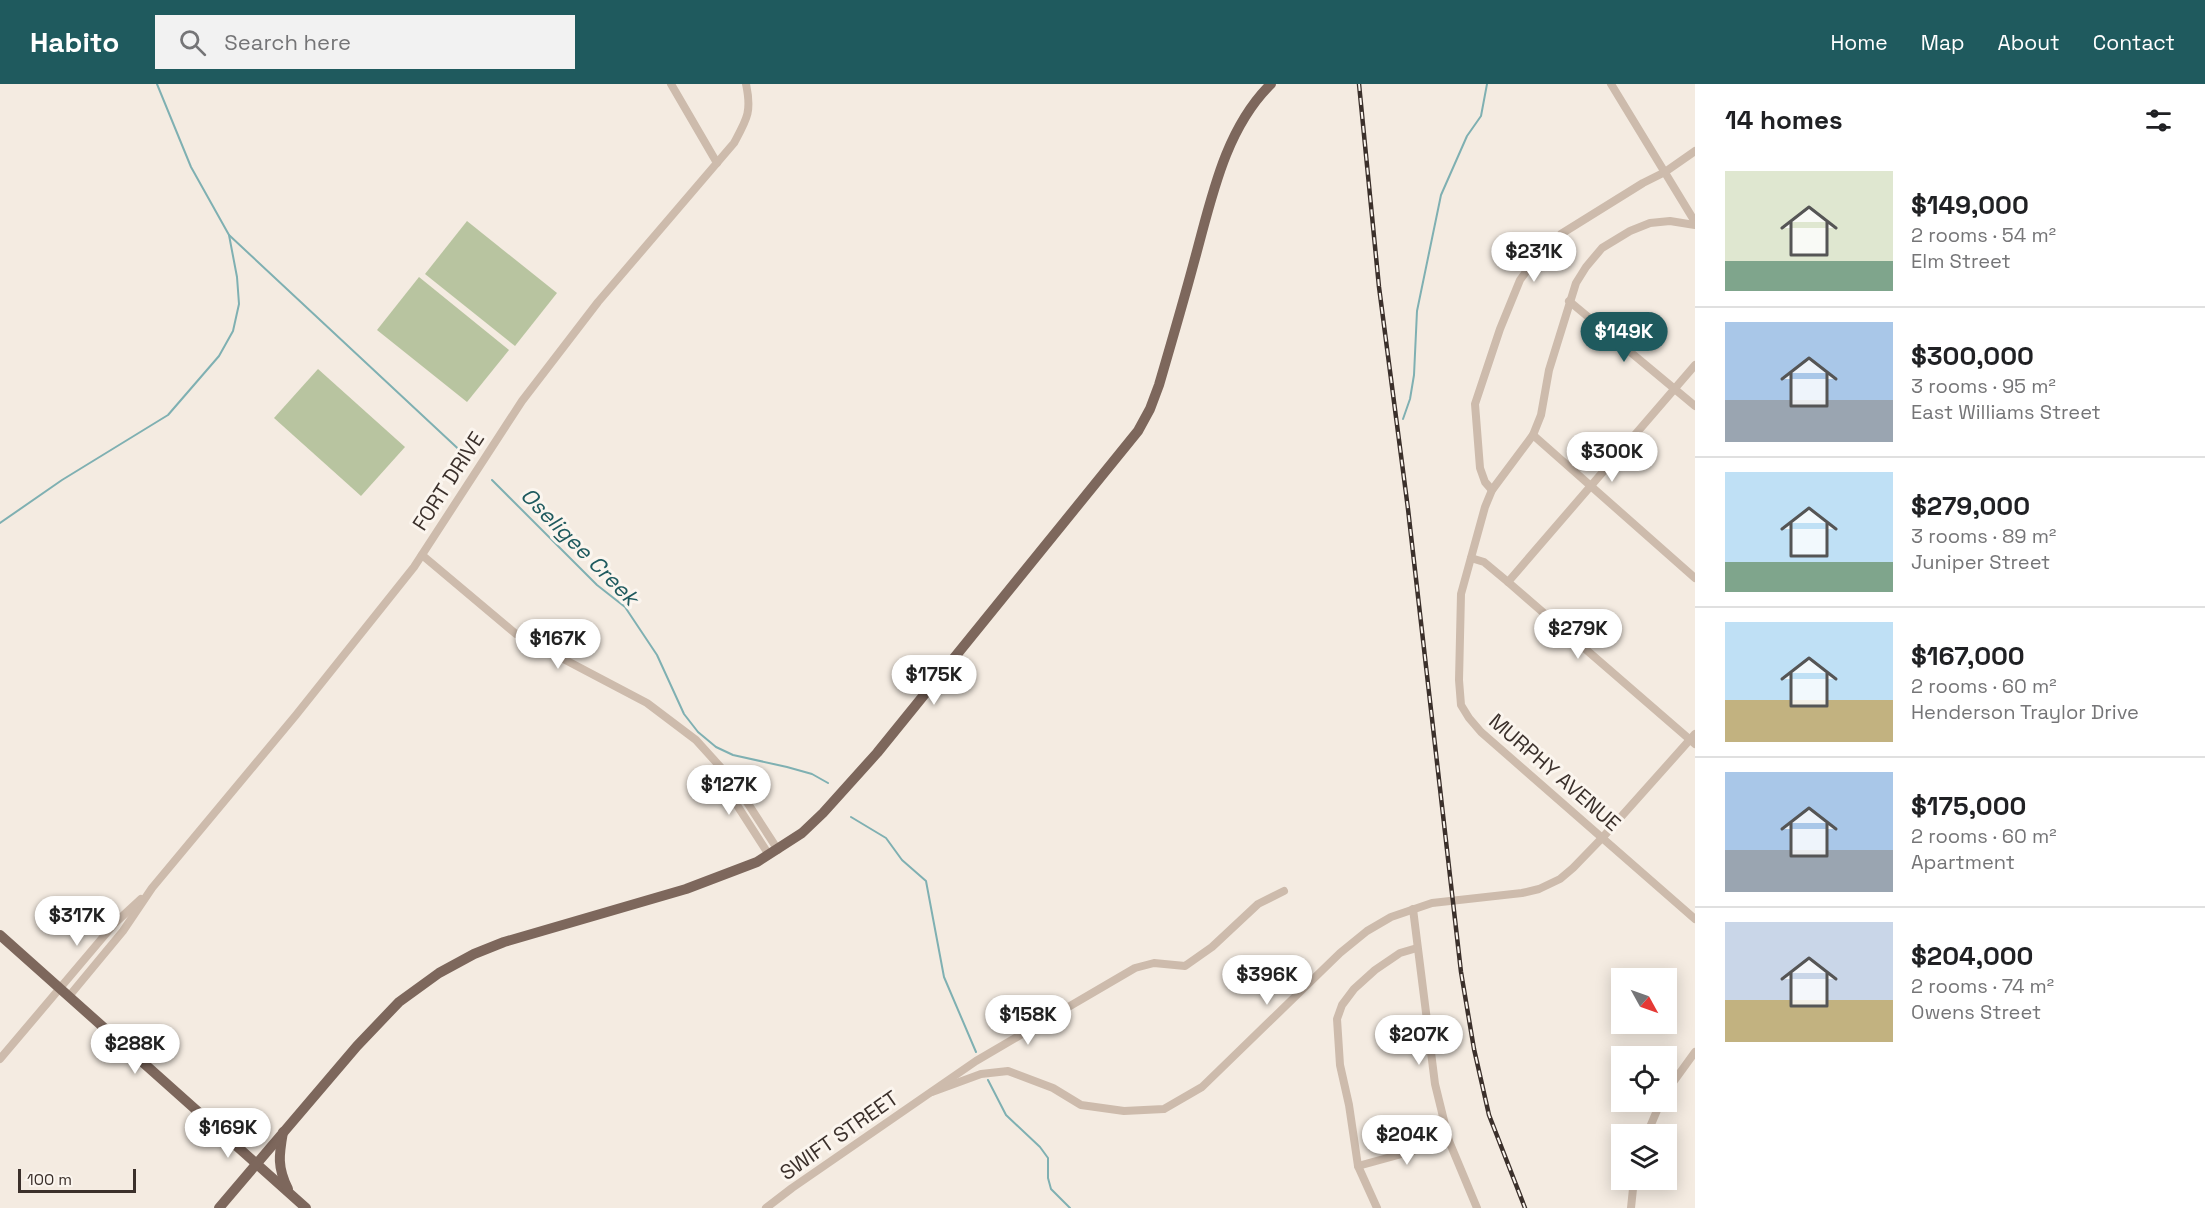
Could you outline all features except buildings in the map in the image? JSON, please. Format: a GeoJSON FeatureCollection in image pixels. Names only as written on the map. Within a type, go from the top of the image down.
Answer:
{"type":"FeatureCollection","features":[{"type":"Feature","properties":{"kind":"main road"},"geometry":{"type":"LineString","coordinates":[[219,1208],[357,1046],[399,1002],[450,966],[504,942],[686,889],[774,853],[812,823],[877,753],[1138,431],[1159,385],[1229,147],[1247,111],[1271,84]]}},
{"type":"Feature","properties":{"kind":"main road"},"geometry":{"type":"LineString","coordinates":[[0,935],[70,995],[306,1208]]}},
{"type":"Feature","properties":{"kind":"main road"},"geometry":{"type":"LineString","coordinates":[[283,1132],[279,1155],[280,1172],[291,1195]]}},
{"type":"Feature","properties":{"kind":"street"},"geometry":{"type":"LineString","coordinates":[[671,84],[717,164]]}},
{"type":"Feature","properties":{"kind":"street","name":"FORT DRIVE"},"geometry":{"type":"LineString","coordinates":[[70,995],[123,931],[152,888],[296,715],[422,555],[522,401],[598,303],[734,143],[748,118],[746,84]]}},
{"type":"Feature","properties":{"kind":"street"},"geometry":{"type":"LineString","coordinates":[[1611,84],[1695,223]]}},
{"type":"Feature","properties":{"kind":"street"},"geometry":{"type":"LineString","coordinates":[[1492,490],[1485,482],[1480,468],[1475,404],[1500,329],[1520,280],[1534,261],[1561,234],[1643,183],[1665,172],[1695,151]]}},
{"type":"Feature","properties":{"kind":"street","name":"MURPHY AVENUE"},"geometry":{"type":"LineString","coordinates":[[1695,223],[1670,221],[1650,223],[1621,236],[1602,248],[1576,283],[1549,369],[1541,415],[1533,435],[1492,490],[1471,558],[1461,594],[1459,670],[1461,705],[1481,732],[1695,919]]}},
{"type":"Feature","properties":{"kind":"street"},"geometry":{"type":"LineString","coordinates":[[1569,301],[1695,406]]}},
{"type":"Feature","properties":{"kind":"street"},"geometry":{"type":"LineString","coordinates":[[1508,582],[1695,365]]}},
{"type":"Feature","properties":{"kind":"street"},"geometry":{"type":"LineString","coordinates":[[1533,435],[1695,578]]}},
{"type":"Feature","properties":{"kind":"street"},"geometry":{"type":"LineString","coordinates":[[422,555],[516,634],[646,703],[696,740],[715,762],[726,788],[774,853]]}},
{"type":"Feature","properties":{"kind":"street"},"geometry":{"type":"LineString","coordinates":[[1471,558],[1484,562],[1693,739]]}},
{"type":"Feature","properties":{"kind":"street","name":"SWIFT STREET"},"geometry":{"type":"LineString","coordinates":[[932,1092],[981,1074],[1008,1071],[1053,1088],[1081,1105],[1124,1112],[1164,1109],[1202,1087],[1340,953],[1390,917],[1453,900],[1522,893],[1539,889],[1560,879],[1574,868],[1693,739]]}},
{"type":"Feature","properties":{"kind":"street","name":"FORT DRIVE"},"geometry":{"type":"LineString","coordinates":[[0,1059],[115,923],[152,888]]}},
{"type":"Feature","properties":{"kind":"street","name":"SWIFT STREET"},"geometry":{"type":"LineString","coordinates":[[766,1208],[976,1061],[1135,968],[1154,963],[1185,966],[1212,947],[1258,904],[1284,891]]}},
{"type":"Feature","properties":{"kind":"street"},"geometry":{"type":"LineString","coordinates":[[1413,909],[1434,1084],[1449,1141],[1477,1208]]}},
{"type":"Feature","properties":{"kind":"street"},"geometry":{"type":"LineString","coordinates":[[1377,1208],[1358,1166],[1349,1105],[1340,1065],[1337,1019],[1342,1005],[1354,989],[1375,970],[1400,953],[1417,948]]}},
{"type":"Feature","properties":{"kind":"street"},"geometry":{"type":"LineString","coordinates":[[1677,1077],[1695,1052]]}},
{"type":"Feature","properties":{"kind":"street"},"geometry":{"type":"LineString","coordinates":[[1358,1166],[1449,1141]]}},
{"type":"Feature","properties":{"kind":"street"},"geometry":{"type":"LineString","coordinates":[[1631,1208],[1633,1190]]}},
{"type":"Feature","properties":{"kind":"green space"},"geometry":{"type":"Polygon","coordinates":[[[467,221],[557,293],[515,346],[425,274],[467,221]]]}},
{"type":"Feature","properties":{"kind":"green space"},"geometry":{"type":"Polygon","coordinates":[[[419,277],[509,350],[467,402],[377,330],[419,277]]]}},
{"type":"Feature","properties":{"kind":"green space"},"geometry":{"type":"Polygon","coordinates":[[[318,369],[405,447],[361,496],[274,418],[318,369]]]}},
{"type":"Feature","properties":{"kind":"waterway"},"geometry":{"type":"LineString","coordinates":[[0,523],[62,480],[168,415],[219,356],[233,331],[239,304],[237,277],[229,235],[191,167],[157,84]]}},
{"type":"Feature","properties":{"kind":"waterway"},"geometry":{"type":"LineString","coordinates":[[1403,419],[1410,399],[1414,375],[1417,311],[1441,195],[1467,136],[1481,116],[1487,84]]}},
{"type":"Feature","properties":{"kind":"waterway","name":"Oseligee Creek"},"geometry":{"type":"LineString","coordinates":[[229,235],[467,457]]}},
{"type":"Feature","properties":{"kind":"waterway","name":"Oseligee Creek"},"geometry":{"type":"LineString","coordinates":[[492,480],[597,585],[625,607],[657,655],[684,714],[698,732],[716,747],[733,755],[812,774],[828,783]]}},
{"type":"Feature","properties":{"kind":"waterway","name":"Oseligee Creek"},"geometry":{"type":"LineString","coordinates":[[851,817],[886,838],[902,860],[926,881],[944,977],[976,1052]]}},
{"type":"Feature","properties":{"kind":"waterway","name":"Oseligee Creek"},"geometry":{"type":"LineString","coordinates":[[988,1080],[1006,1115],[1040,1147],[1048,1158],[1048,1178],[1051,1189],[1070,1208]]}},
{"type":"Feature","properties":{"kind":"railway"},"geometry":{"type":"LineString","coordinates":[[1359,84],[1379,287],[1408,509],[1461,972],[1474,1049],[1489,1115],[1525,1208]]}}]}
